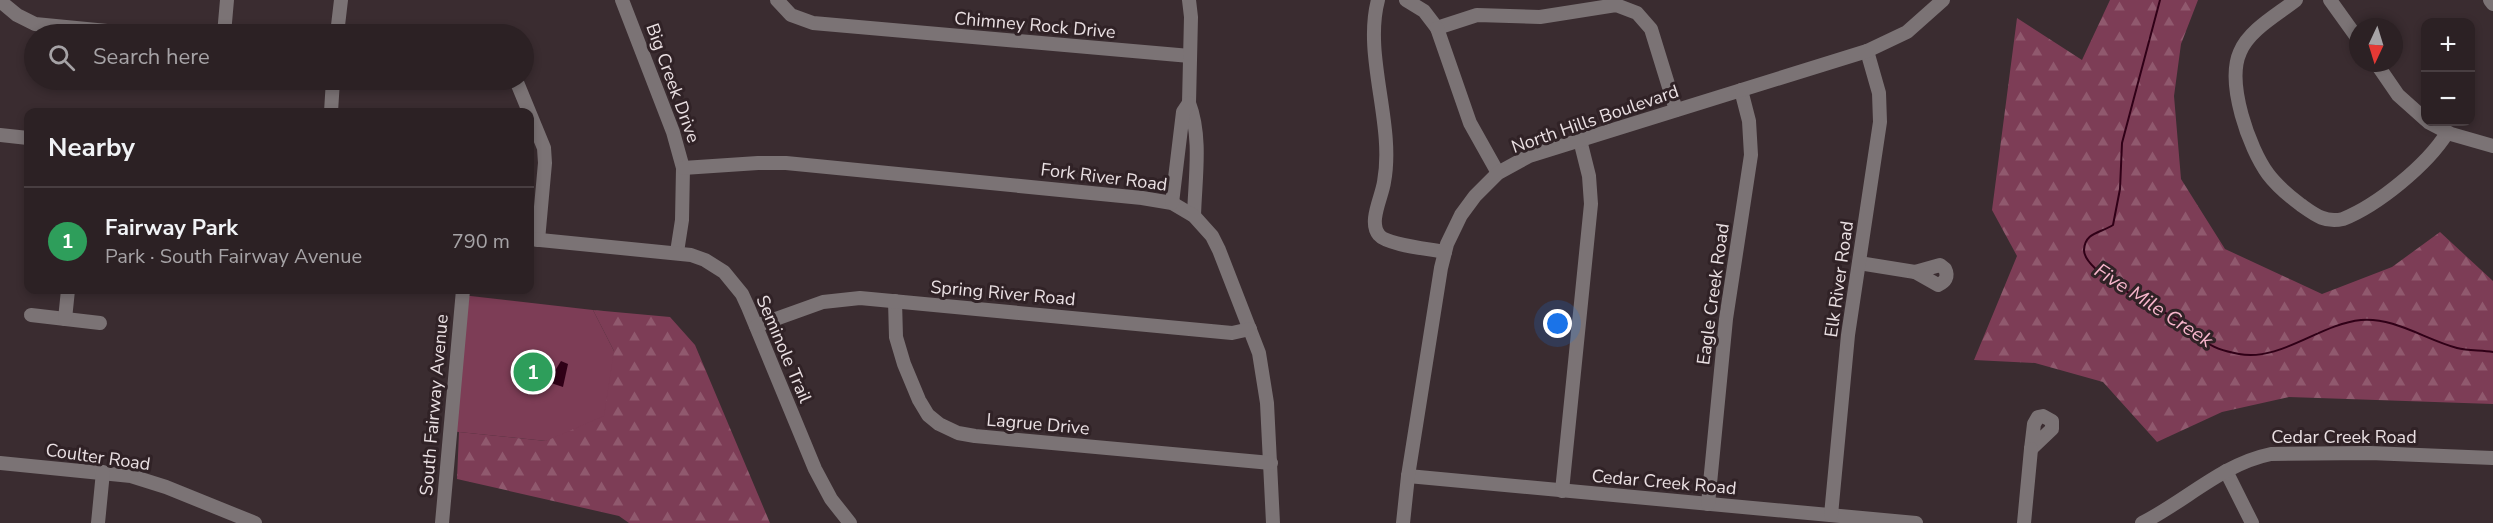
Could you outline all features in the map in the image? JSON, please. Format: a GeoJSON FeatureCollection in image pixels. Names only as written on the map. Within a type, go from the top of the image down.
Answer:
{"type":"FeatureCollection","features":[{"type":"Feature","properties":{"kind":"street"},"geometry":{"type":"LineString","coordinates":[[225,24],[227,0]]}},
{"type":"Feature","properties":{"kind":"street"},"geometry":{"type":"LineString","coordinates":[[339,24],[341,0]]}},
{"type":"Feature","properties":{"kind":"street","name":"Big Creek Drive"},"geometry":{"type":"LineString","coordinates":[[622,0],[673,132],[683,168],[682,220],[678,252]]}},
{"type":"Feature","properties":{"kind":"street","name":"Chimney Rock Drive"},"geometry":{"type":"LineString","coordinates":[[777,0],[791,15],[813,23],[1190,56]]}},
{"type":"Feature","properties":{"kind":"street"},"geometry":{"type":"LineString","coordinates":[[1189,0],[1191,17],[1189,103],[1193,112],[1196,146],[1194,216]]}},
{"type":"Feature","properties":{"kind":"street"},"geometry":{"type":"LineString","coordinates":[[1378,0],[1375,20],[1377,61],[1387,141],[1385,178],[1376,213],[1375,227],[1380,236],[1390,241],[1445,252]]}},
{"type":"Feature","properties":{"kind":"street"},"geometry":{"type":"LineString","coordinates":[[1406,0],[1424,10],[1437,28],[1473,133],[1498,173]]}},
{"type":"Feature","properties":{"kind":"street","name":"North Hills Boulevard"},"geometry":{"type":"LineString","coordinates":[[1403,523],[1408,476],[1445,252],[1461,215],[1475,196],[1498,173],[1529,156],[1867,51],[1907,32],[1943,0]]}},
{"type":"Feature","properties":{"kind":"street"},"geometry":{"type":"LineString","coordinates":[[2296,0],[2248,39],[2240,52],[2235,72],[2236,91],[2253,146],[2264,168],[2286,193],[2318,217],[2335,221],[2343,219],[2392,190],[2431,153],[2448,133]]}},
{"type":"Feature","properties":{"kind":"street"},"geometry":{"type":"LineString","coordinates":[[2330,0],[2349,26]]}},
{"type":"Feature","properties":{"kind":"street"},"geometry":{"type":"LineString","coordinates":[[2490,0],[2493,4]]}},
{"type":"Feature","properties":{"kind":"street"},"geometry":{"type":"LineString","coordinates":[[0,1],[17,15],[35,24]]}},
{"type":"Feature","properties":{"kind":"street"},"geometry":{"type":"LineString","coordinates":[[1437,28],[1477,15],[1540,17],[1607,5],[1624,6],[1637,13],[1651,29],[1676,110]]}},
{"type":"Feature","properties":{"kind":"street","name":"Elk River Road"},"geometry":{"type":"LineString","coordinates":[[1831,515],[1847,347],[1880,122],[1879,93],[1867,51]]}},
{"type":"Feature","properties":{"kind":"street"},"geometry":{"type":"LineString","coordinates":[[2382,72],[2398,95],[2421,116]]}},
{"type":"Feature","properties":{"kind":"street"},"geometry":{"type":"LineString","coordinates":[[331,108],[332,90]]}},
{"type":"Feature","properties":{"kind":"street"},"geometry":{"type":"LineString","coordinates":[[520,90],[528,108]]}},
{"type":"Feature","properties":{"kind":"street","name":"Eagle Creek Road"},"geometry":{"type":"LineString","coordinates":[[1708,504],[1726,320],[1751,155],[1749,121],[1741,90]]}},
{"type":"Feature","properties":{"kind":"street"},"geometry":{"type":"LineString","coordinates":[[1172,203],[1183,112],[1189,103]]}},
{"type":"Feature","properties":{"kind":"street"},"geometry":{"type":"LineString","coordinates":[[534,124],[544,148],[545,163],[534,239]]}},
{"type":"Feature","properties":{"kind":"street"},"geometry":{"type":"LineString","coordinates":[[2436,126],[2448,133],[2493,146]]}},
{"type":"Feature","properties":{"kind":"street"},"geometry":{"type":"LineString","coordinates":[[0,135],[24,138]]}},
{"type":"Feature","properties":{"kind":"street"},"geometry":{"type":"LineString","coordinates":[[1562,490],[1591,204],[1589,176],[1580,140]]}},
{"type":"Feature","properties":{"kind":"street","name":"Fork River Road"},"geometry":{"type":"LineString","coordinates":[[683,168],[747,163],[786,163],[1111,194],[1172,203],[1194,216],[1205,227],[1219,250],[1259,353],[1266,388],[1273,523]]}},
{"type":"Feature","properties":{"kind":"street","name":"Seminole Trail"},"geometry":{"type":"LineString","coordinates":[[534,239],[678,252],[705,260],[724,272],[742,294],[821,482],[850,523]]}},
{"type":"Feature","properties":{"kind":"street"},"geometry":{"type":"LineString","coordinates":[[1859,263],[1915,272]]}},
{"type":"Feature","properties":{"kind":"street"},"geometry":{"type":"LineString","coordinates":[[66,319],[68,294]]}},
{"type":"Feature","properties":{"kind":"street","name":"South Fairway Avenue"},"geometry":{"type":"LineString","coordinates":[[442,523],[463,294]]}},
{"type":"Feature","properties":{"kind":"street","name":"Spring River Road"},"geometry":{"type":"LineString","coordinates":[[756,326],[823,302],[860,298],[1232,333],[1250,329]]}},
{"type":"Feature","properties":{"kind":"street","name":"Lagrue Drive"},"geometry":{"type":"LineString","coordinates":[[895,301],[896,337],[914,390],[928,415],[948,430],[975,436],[1271,463]]}},
{"type":"Feature","properties":{"kind":"street"},"geometry":{"type":"LineString","coordinates":[[31,315],[100,322]]}},
{"type":"Feature","properties":{"kind":"street"},"geometry":{"type":"LineString","coordinates":[[2024,523],[2031,449]]}},
{"type":"Feature","properties":{"kind":"street","name":"Cedar Creek Road"},"geometry":{"type":"LineString","coordinates":[[2142,523],[2226,471],[2256,457],[2289,453],[2382,453],[2493,458]]}},
{"type":"Feature","properties":{"kind":"street","name":"Coulter Road"},"geometry":{"type":"LineString","coordinates":[[0,463],[131,476],[166,487],[251,522]]}},
{"type":"Feature","properties":{"kind":"street"},"geometry":{"type":"LineString","coordinates":[[2226,471],[2252,523]]}},
{"type":"Feature","properties":{"kind":"street"},"geometry":{"type":"LineString","coordinates":[[98,523],[103,472]]}},
{"type":"Feature","properties":{"kind":"street","name":"Cedar Creek Road"},"geometry":{"type":"LineString","coordinates":[[1408,476],[1916,523]]}},
{"type":"Feature","properties":{"kind":"green space"},"geometry":{"type":"Polygon","coordinates":[[[2110,0],[2198,0],[2181,44],[2174,96],[2181,179],[2225,249],[2322,294],[2392,267],[2440,232],[2493,281],[2493,404],[2289,397],[2222,412],[2157,442],[2103,382],[2035,363],[1974,360],[2017,256],[1992,210],[2017,18],[2082,60],[2110,0]]]}},
{"type":"Feature","properties":{"kind":"green space"},"geometry":{"type":"Polygon","coordinates":[[[462,295],[593,310],[614,351],[604,416],[546,441],[449,431],[462,295]]]}},
{"type":"Feature","properties":{"kind":"green space"},"geometry":{"type":"Polygon","coordinates":[[[593,310],[670,317],[695,345],[770,523],[629,523],[619,516],[457,479],[459,432],[546,441],[614,351],[593,310]]]}},
{"type":"Feature","properties":{"kind":"shaded area"},"geometry":{"type":"Polygon","coordinates":[[[561,361],[568,364],[563,387],[548,382],[561,361]]]}},
{"type":"Feature","properties":{"kind":"waterway","name":"Five Mile Creek"},"geometry":{"type":"LineString","coordinates":[[2160,0],[2122,143],[2120,189],[2113,225],[2090,236],[2087,240],[2084,250],[2087,260],[2110,281],[2188,325],[2208,343],[2235,353],[2254,355],[2270,353],[2330,328],[2361,320],[2398,325],[2457,348],[2493,352]]}},
{"type":"Feature","properties":{"kind":"place","name":"Fairway Park"},"geometry":{"type":"Point","coordinates":[533,372]}}]}
